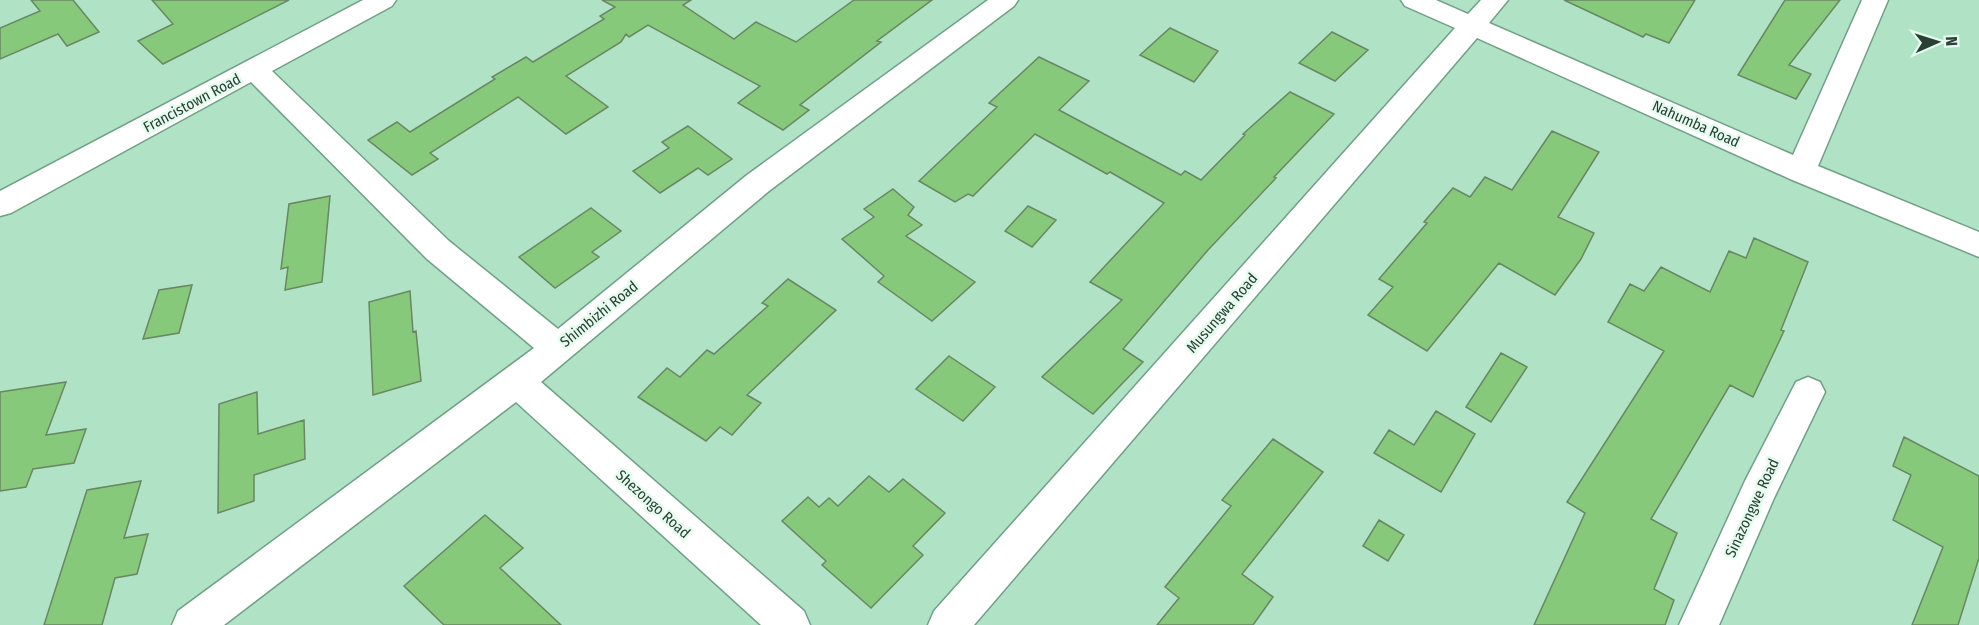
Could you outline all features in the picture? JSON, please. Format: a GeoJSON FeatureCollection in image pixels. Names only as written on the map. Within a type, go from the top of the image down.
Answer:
{"type":"FeatureCollection","features":[{"type":"Feature","properties":{"kind":"street","name":"Francistown Road"},"geometry":{"type":"LineString","coordinates":[[0,205],[383,0]]}},
{"type":"Feature","properties":{"kind":"street","name":"Shimbizhi Road"},"geometry":{"type":"LineString","coordinates":[[192,625],[517,382],[758,183],[1005,0]]}},
{"type":"Feature","properties":{"kind":"street","name":"Nahumba Road"},"geometry":{"type":"LineString","coordinates":[[1414,0],[1801,171],[1979,245]]}},
{"type":"Feature","properties":{"kind":"street","name":"Musungwa Road"},"geometry":{"type":"LineString","coordinates":[[948,625],[1495,0]]}},
{"type":"Feature","properties":{"kind":"street"},"geometry":{"type":"LineString","coordinates":[[1801,171],[1875,0]]}},
{"type":"Feature","properties":{"kind":"street"},"geometry":{"type":"LineString","coordinates":[[254,69],[438,250],[557,348]]}},
{"type":"Feature","properties":{"kind":"street","name":"Shezongo Road"},"geometry":{"type":"LineString","coordinates":[[517,382],[790,625]]}},
{"type":"Feature","properties":{"kind":"street","name":"Sinazongwe Road"},"geometry":{"type":"LineString","coordinates":[[1699,625],[1758,493],[1808,392]]}},
{"type":"Feature","properties":{"kind":"building"},"geometry":{"type":"Polygon","coordinates":[[[31,0],[73,0],[99,32],[67,46],[58,34],[0,59],[0,28],[40,11],[31,0]]]}},
{"type":"Feature","properties":{"kind":"building"},"geometry":{"type":"Polygon","coordinates":[[[152,0],[289,0],[163,64],[138,41],[173,24],[152,0]]]}},
{"type":"Feature","properties":{"kind":"building"},"geometry":{"type":"Polygon","coordinates":[[[602,0],[691,0],[683,5],[734,39],[756,22],[796,42],[854,0],[932,0],[877,41],[881,42],[800,105],[809,110],[783,130],[738,103],[760,86],[648,25],[629,37],[626,34],[621,42],[566,76],[608,107],[566,134],[518,97],[430,153],[438,159],[412,175],[368,140],[397,122],[410,132],[526,57],[533,62],[604,19],[600,16],[615,7],[602,0]]]}},
{"type":"Feature","properties":{"kind":"building"},"geometry":{"type":"Polygon","coordinates":[[[1564,0],[1695,0],[1669,43],[1646,34],[1643,37],[1564,0]]]}},
{"type":"Feature","properties":{"kind":"building"},"geometry":{"type":"Polygon","coordinates":[[[1785,0],[1840,0],[1789,65],[1811,74],[1796,99],[1738,75],[1785,0]]]}},
{"type":"Feature","properties":{"kind":"building"},"geometry":{"type":"Polygon","coordinates":[[[1170,28],[1218,51],[1194,82],[1140,55],[1170,28]]]}},
{"type":"Feature","properties":{"kind":"building"},"geometry":{"type":"Polygon","coordinates":[[[1332,32],[1368,50],[1335,81],[1299,63],[1332,32]]]}},
{"type":"Feature","properties":{"kind":"building"},"geometry":{"type":"Polygon","coordinates":[[[1039,57],[1089,81],[1059,110],[1181,175],[1185,171],[1201,180],[1245,135],[1243,134],[1290,92],[1334,114],[1208,250],[1123,349],[1143,362],[1093,414],[1042,377],[1122,300],[1090,282],[1164,203],[1110,172],[1107,174],[1035,134],[973,196],[968,194],[955,202],[919,181],[997,107],[989,103],[1039,57]]]}},
{"type":"Feature","properties":{"kind":"building"},"geometry":{"type":"Polygon","coordinates":[[[688,126],[732,159],[708,175],[698,168],[660,193],[633,171],[669,148],[662,142],[688,126]]]}},
{"type":"Feature","properties":{"kind":"building"},"geometry":{"type":"Polygon","coordinates":[[[1552,131],[1599,152],[1558,217],[1594,233],[1581,259],[1555,295],[1499,263],[1427,351],[1368,315],[1393,287],[1379,279],[1427,223],[1424,222],[1453,188],[1470,197],[1485,177],[1512,190],[1552,131]]]}},
{"type":"Feature","properties":{"kind":"building"},"geometry":{"type":"Polygon","coordinates":[[[893,189],[914,207],[908,215],[922,225],[906,236],[975,282],[932,321],[878,282],[884,276],[842,239],[874,217],[864,209],[893,189]]]}},
{"type":"Feature","properties":{"kind":"building"},"geometry":{"type":"Polygon","coordinates":[[[330,196],[322,282],[285,290],[288,267],[281,269],[289,204],[330,196]]]}},
{"type":"Feature","properties":{"kind":"building"},"geometry":{"type":"Polygon","coordinates":[[[1028,206],[1056,220],[1032,247],[1005,231],[1028,206]]]}},
{"type":"Feature","properties":{"kind":"building"},"geometry":{"type":"Polygon","coordinates":[[[591,208],[621,231],[592,252],[599,257],[555,288],[519,257],[591,208]]]}},
{"type":"Feature","properties":{"kind":"building"},"geometry":{"type":"Polygon","coordinates":[[[1754,238],[1808,262],[1781,330],[1784,331],[1753,397],[1730,385],[1651,519],[1677,533],[1654,589],[1674,600],[1665,625],[1534,625],[1585,513],[1567,502],[1664,351],[1608,322],[1630,284],[1644,291],[1661,267],[1710,292],[1729,251],[1746,258],[1754,238]]]}},
{"type":"Feature","properties":{"kind":"building"},"geometry":{"type":"Polygon","coordinates":[[[788,279],[836,310],[747,395],[761,403],[732,435],[720,427],[706,441],[638,397],[667,368],[680,377],[707,350],[714,354],[768,306],[762,303],[788,279]]]}},
{"type":"Feature","properties":{"kind":"building"},"geometry":{"type":"Polygon","coordinates":[[[192,285],[179,333],[143,339],[159,290],[192,285]]]}},
{"type":"Feature","properties":{"kind":"building"},"geometry":{"type":"Polygon","coordinates":[[[410,291],[413,332],[416,331],[421,381],[373,395],[369,302],[410,291]]]}},
{"type":"Feature","properties":{"kind":"building"},"geometry":{"type":"Polygon","coordinates":[[[1501,353],[1527,367],[1491,422],[1466,407],[1501,353]]]}},
{"type":"Feature","properties":{"kind":"building"},"geometry":{"type":"Polygon","coordinates":[[[949,356],[995,387],[963,421],[916,389],[949,356]]]}},
{"type":"Feature","properties":{"kind":"building"},"geometry":{"type":"Polygon","coordinates":[[[66,382],[46,435],[86,429],[74,463],[33,469],[26,487],[0,491],[0,392],[66,382]]]}},
{"type":"Feature","properties":{"kind":"building"},"geometry":{"type":"Polygon","coordinates":[[[257,392],[258,434],[304,420],[305,459],[254,475],[254,501],[218,513],[219,404],[257,392]]]}},
{"type":"Feature","properties":{"kind":"building"},"geometry":{"type":"Polygon","coordinates":[[[1436,411],[1475,434],[1441,492],[1374,453],[1389,430],[1414,445],[1436,411]]]}},
{"type":"Feature","properties":{"kind":"building"},"geometry":{"type":"Polygon","coordinates":[[[1904,437],[1979,476],[1979,558],[1958,625],[1912,625],[1943,547],[1893,520],[1911,475],[1893,466],[1904,437]]]}},
{"type":"Feature","properties":{"kind":"building"},"geometry":{"type":"Polygon","coordinates":[[[1273,439],[1323,472],[1242,574],[1273,597],[1253,625],[1157,625],[1179,598],[1165,587],[1231,506],[1222,500],[1273,439]]]}},
{"type":"Feature","properties":{"kind":"building"},"geometry":{"type":"Polygon","coordinates":[[[869,476],[889,492],[903,479],[945,513],[913,546],[923,555],[871,608],[822,565],[826,561],[782,521],[808,497],[819,507],[829,498],[838,506],[869,476]]]}},
{"type":"Feature","properties":{"kind":"building"},"geometry":{"type":"Polygon","coordinates":[[[141,481],[124,538],[148,534],[137,574],[115,578],[102,625],[44,625],[87,490],[141,481]]]}},
{"type":"Feature","properties":{"kind":"building"},"geometry":{"type":"Polygon","coordinates":[[[485,515],[523,548],[500,568],[561,625],[444,625],[404,586],[485,515]]]}},
{"type":"Feature","properties":{"kind":"building"},"geometry":{"type":"Polygon","coordinates":[[[1379,520],[1404,535],[1388,561],[1363,546],[1379,520]]]}}]}
